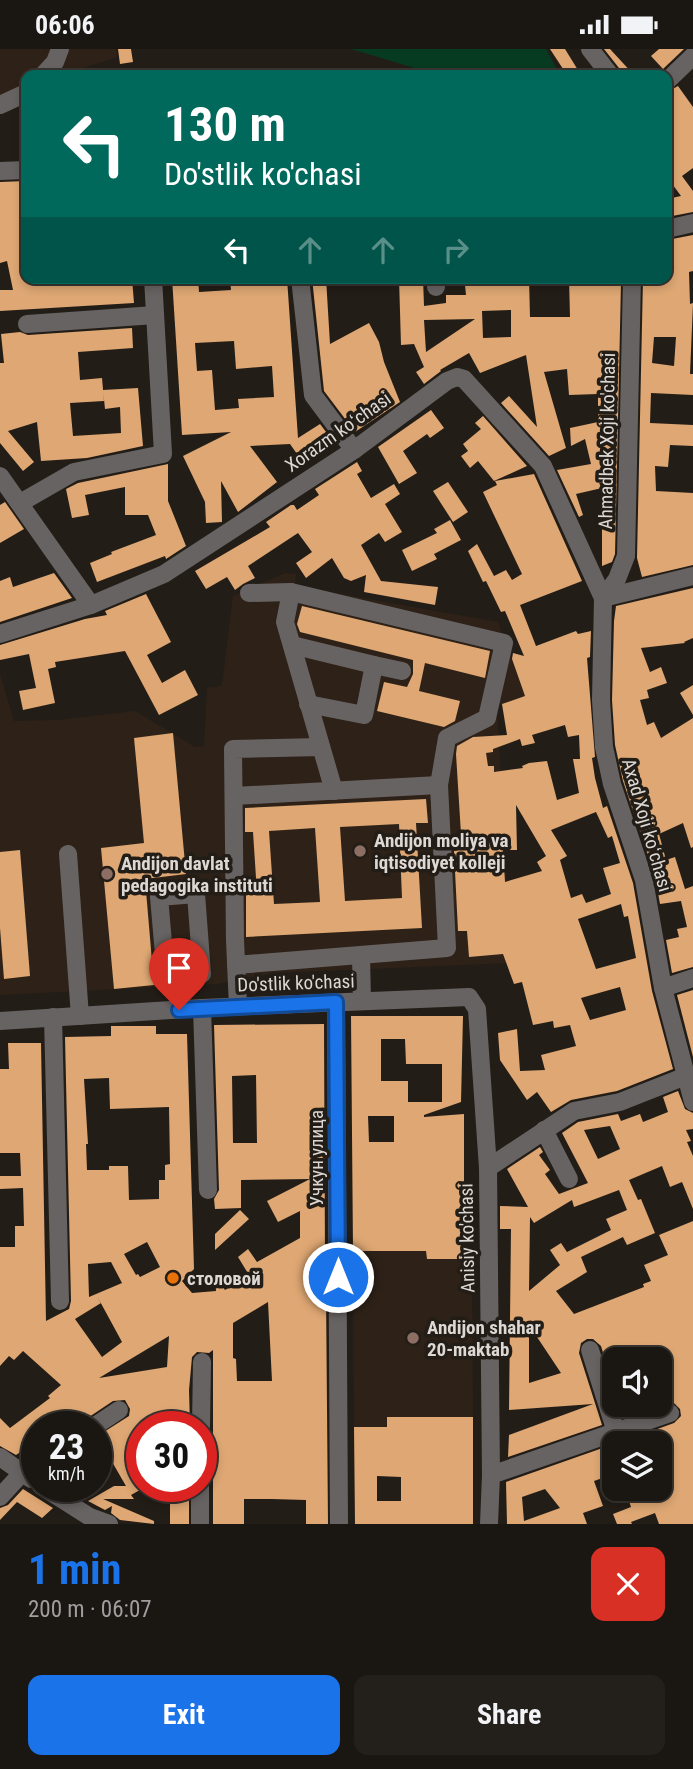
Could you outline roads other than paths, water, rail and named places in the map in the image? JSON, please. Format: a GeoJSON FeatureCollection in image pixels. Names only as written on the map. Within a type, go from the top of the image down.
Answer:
{"type":"FeatureCollection","features":[{"type":"Feature","properties":{"kind":"street"},"geometry":{"type":"LineString","coordinates":[[48,70],[55,62],[60,49]]}},
{"type":"Feature","properties":{"kind":"street"},"geometry":{"type":"LineString","coordinates":[[590,49],[606,70]]}},
{"type":"Feature","properties":{"kind":"street"},"geometry":{"type":"LineString","coordinates":[[672,76],[693,56]]}},
{"type":"Feature","properties":{"kind":"street"},"geometry":{"type":"LineString","coordinates":[[0,105],[21,95]]}},
{"type":"Feature","properties":{"kind":"street"},"geometry":{"type":"LineString","coordinates":[[0,171],[21,170]]}},
{"type":"Feature","properties":{"kind":"street"},"geometry":{"type":"LineString","coordinates":[[672,228],[693,223]]}},
{"type":"Feature","properties":{"kind":"street"},"geometry":{"type":"LineString","coordinates":[[20,503],[74,472],[163,454],[153,284]]}},
{"type":"Feature","properties":{"kind":"street"},"geometry":{"type":"LineString","coordinates":[[301,284],[313,395],[354,450]]}},
{"type":"Feature","properties":{"kind":"street","name":"Ahmadbek Xoji ko'chasi"},"geometry":{"type":"LineString","coordinates":[[603,598],[617,579],[626,556],[632,284]]}},
{"type":"Feature","properties":{"kind":"street"},"geometry":{"type":"LineString","coordinates":[[27,324],[155,315]]}},
{"type":"Feature","properties":{"kind":"street","name":"Xorazm koʻchasi"},"geometry":{"type":"LineString","coordinates":[[0,634],[90,605],[164,574],[354,450],[447,381],[457,377],[464,379],[543,466],[603,598]]}},
{"type":"Feature","properties":{"kind":"street"},"geometry":{"type":"LineString","coordinates":[[0,476],[90,605]]}},
{"type":"Feature","properties":{"kind":"street"},"geometry":{"type":"LineString","coordinates":[[603,598],[693,576]]}},
{"type":"Feature","properties":{"kind":"street"},"geometry":{"type":"LineString","coordinates":[[291,592],[285,622],[334,791]]}},
{"type":"Feature","properties":{"kind":"street"},"geometry":{"type":"LineString","coordinates":[[236,965],[447,948],[439,786],[447,738],[487,718],[504,643],[291,592],[249,593]]}},
{"type":"Feature","properties":{"kind":"street","name":"Axad Xoji koʻchasi"},"geometry":{"type":"LineString","coordinates":[[603,598],[601,700],[604,747],[612,784],[644,880],[663,988],[693,1102]]}},
{"type":"Feature","properties":{"kind":"street"},"geometry":{"type":"LineString","coordinates":[[292,645],[402,671]]}},
{"type":"Feature","properties":{"kind":"street"},"geometry":{"type":"LineString","coordinates":[[308,703],[364,715],[374,665]]}},
{"type":"Feature","properties":{"kind":"street"},"geometry":{"type":"LineString","coordinates":[[238,1007],[233,749],[321,747]]}},
{"type":"Feature","properties":{"kind":"street"},"geometry":{"type":"LineString","coordinates":[[234,796],[439,786]]}},
{"type":"Feature","properties":{"kind":"street"},"geometry":{"type":"LineString","coordinates":[[68,854],[80,1016]]}},
{"type":"Feature","properties":{"kind":"street"},"geometry":{"type":"LineString","coordinates":[[196,894],[202,974],[177,976],[166,977],[159,897],[196,894]]}},
{"type":"Feature","properties":{"kind":"street"},"geometry":{"type":"LineString","coordinates":[[361,956],[362,1001]]}},
{"type":"Feature","properties":{"kind":"street"},"geometry":{"type":"LineString","coordinates":[[177,976],[179,1010]]}},
{"type":"Feature","properties":{"kind":"street"},"geometry":{"type":"LineString","coordinates":[[663,988],[693,978]]}},
{"type":"Feature","properties":{"kind":"street","name":"Do'stlik ko'chasi"},"geometry":{"type":"LineString","coordinates":[[0,1021],[202,1008],[469,997]]}},
{"type":"Feature","properties":{"kind":"street","name":"Anisiy ko'chasi"},"geometry":{"type":"LineString","coordinates":[[469,997],[477,1009],[488,1168],[491,1475],[489,1524]]}},
{"type":"Feature","properties":{"kind":"street","name":"Учкун улица"},"geometry":{"type":"LineString","coordinates":[[336,1002],[339,1524]]}},
{"type":"Feature","properties":{"kind":"street"},"geometry":{"type":"LineString","coordinates":[[202,1008],[208,1190]]}},
{"type":"Feature","properties":{"kind":"street"},"geometry":{"type":"LineString","coordinates":[[53,1017],[60,1301]]}},
{"type":"Feature","properties":{"kind":"street"},"geometry":{"type":"LineString","coordinates":[[488,1168],[574,1111],[620,1102],[686,1076]]}},
{"type":"Feature","properties":{"kind":"street"},"geometry":{"type":"LineString","coordinates":[[544,1130],[569,1179]]}},
{"type":"Feature","properties":{"kind":"street"},"geometry":{"type":"LineString","coordinates":[[590,1350],[616,1431]]}},
{"type":"Feature","properties":{"kind":"street"},"geometry":{"type":"LineString","coordinates":[[201,1411],[202,1361]]}},
{"type":"Feature","properties":{"kind":"street"},"geometry":{"type":"LineString","coordinates":[[112,1415],[119,1410]]}},
{"type":"Feature","properties":{"kind":"street"},"geometry":{"type":"LineString","coordinates":[[619,1431],[659,1417]]}},
{"type":"Feature","properties":{"kind":"street"},"geometry":{"type":"LineString","coordinates":[[491,1475],[602,1437]]}},
{"type":"Feature","properties":{"kind":"street"},"geometry":{"type":"LineString","coordinates":[[0,1457],[21,1468]]}},
{"type":"Feature","properties":{"kind":"street"},"geometry":{"type":"LineString","coordinates":[[0,1497],[21,1481]]}},
{"type":"Feature","properties":{"kind":"street"},"geometry":{"type":"LineString","coordinates":[[63,1502],[89,1521],[109,1524]]}},
{"type":"Feature","properties":{"kind":"street"},"geometry":{"type":"LineString","coordinates":[[200,1502],[200,1524]]}},
{"type":"Feature","properties":{"kind":"place","name":"Andijon moliya va iqtisodiyet kolleji"},"geometry":{"type":"Point","coordinates":[360,851]}},
{"type":"Feature","properties":{"kind":"place","name":"Andijon davlat pedagogika instituti"},"geometry":{"type":"Point","coordinates":[107,874]}},
{"type":"Feature","properties":{"kind":"place","name":"столовой"},"geometry":{"type":"Point","coordinates":[173,1278]}},
{"type":"Feature","properties":{"kind":"place","name":"Andijon shahar 20-maktab"},"geometry":{"type":"Point","coordinates":[413,1338]}}]}
